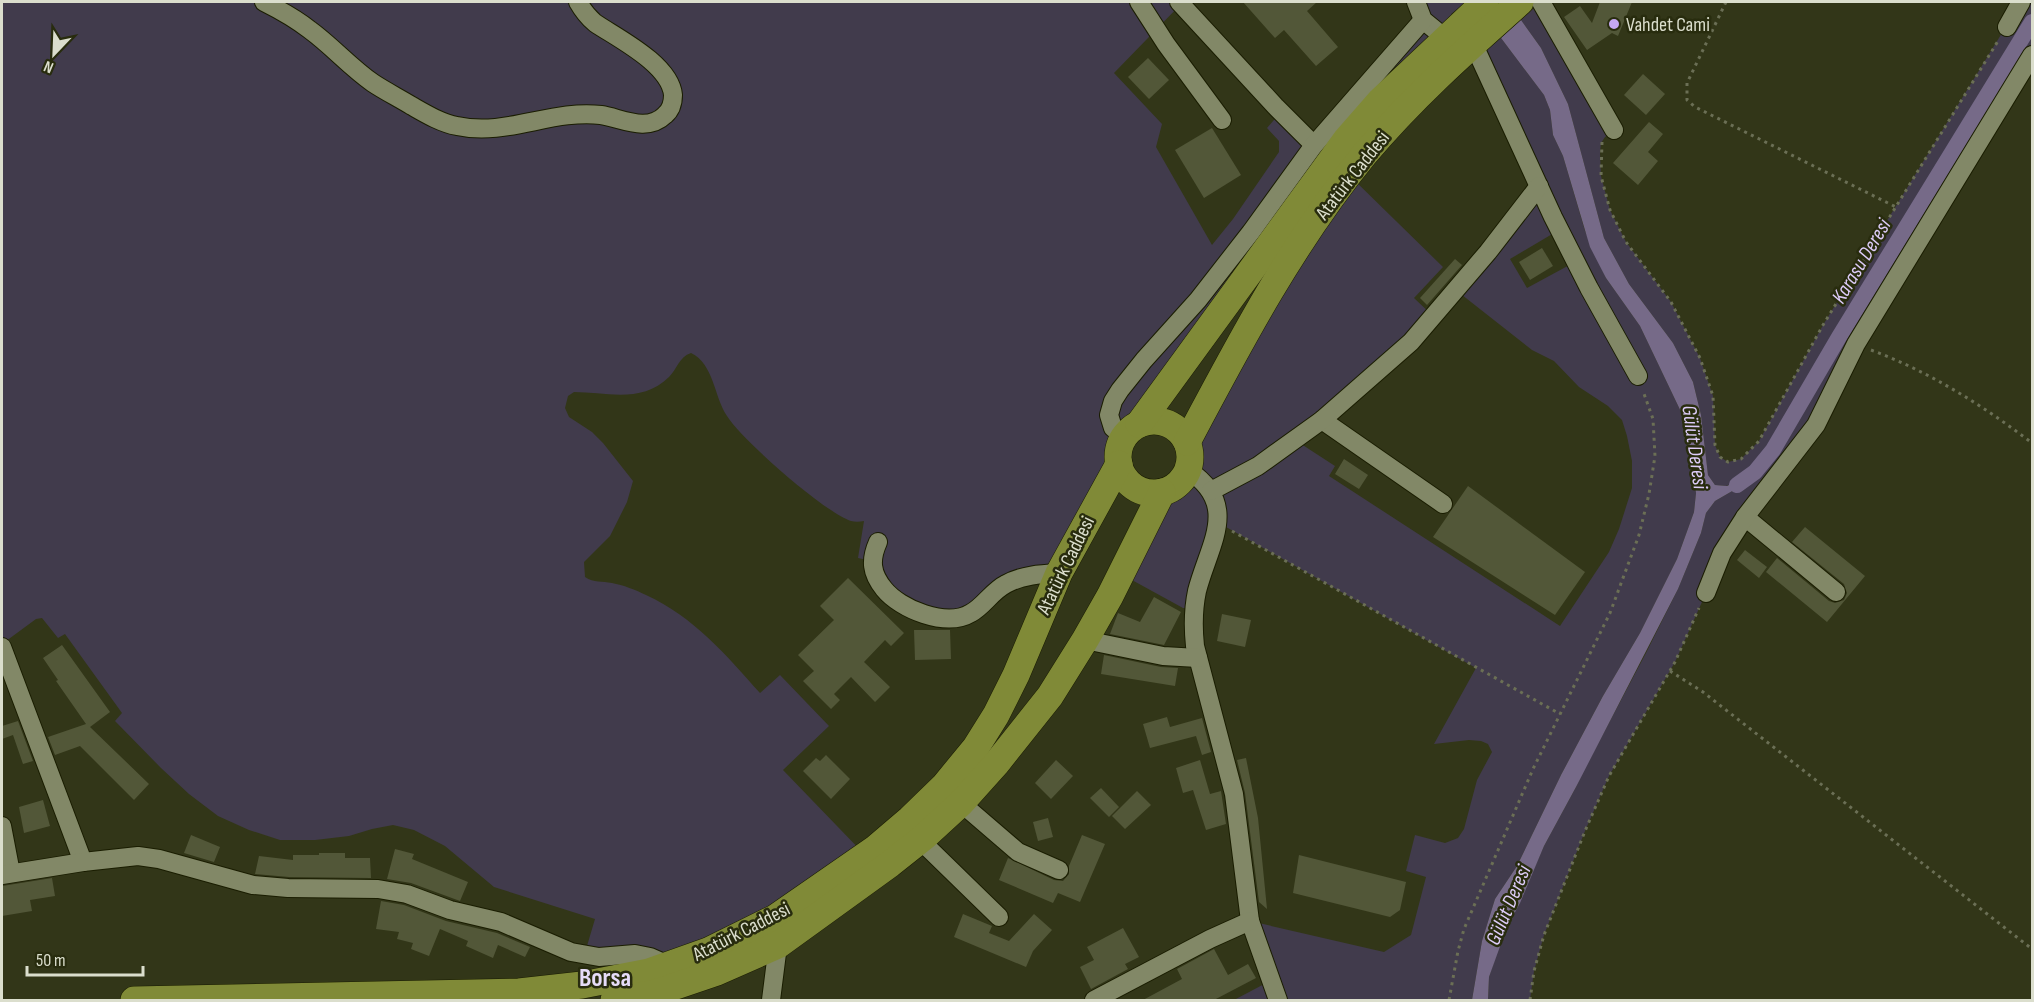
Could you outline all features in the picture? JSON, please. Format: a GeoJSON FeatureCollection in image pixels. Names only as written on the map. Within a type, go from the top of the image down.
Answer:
{"type":"FeatureCollection","features":[{"type":"Feature","properties":{"kind":"highway","name":"Atatürk Caddesi"},"geometry":{"type":"LineString","coordinates":[[1187,442],[1260,306],[1290,257],[1364,156],[1466,35],[1485,2]]}},
{"type":"Feature","properties":{"kind":"highway","name":"Atatürk Caddesi"},"geometry":{"type":"LineString","coordinates":[[134,1000],[519,992],[582,985],[649,972],[708,951],[775,918],[876,848],[944,786],[975,747],[996,715],[1016,675],[1059,573],[1119,464],[1119,448],[1346,140],[1381,100],[1466,35],[1526,2]]}},
{"type":"Feature","properties":{"kind":"highway"},"geometry":{"type":"LineString","coordinates":[[1132,430],[1158,420],[1179,430],[1187,442],[1190,456],[1188,470]]}},
{"type":"Feature","properties":{"kind":"highway"},"geometry":{"type":"LineString","coordinates":[[1119,464],[1125,478],[1135,487],[1148,492],[1162,492]]}},
{"type":"Feature","properties":{"kind":"highway","name":"Atatürk Caddesi"},"geometry":{"type":"LineString","coordinates":[[614,1000],[656,993],[707,975],[778,945],[890,864],[961,803],[996,764],[1050,696],[1085,640],[1162,492],[1181,482],[1188,470]]}},
{"type":"Feature","properties":{"kind":"street"},"geometry":{"type":"LineString","coordinates":[[264,2],[310,30],[372,82],[430,116],[457,127],[499,128],[586,113],[607,116],[629,123],[646,124],[662,119],[669,112],[672,103],[673,93],[667,79],[627,41],[594,22],[578,2]]}},
{"type":"Feature","properties":{"kind":"street"},"geometry":{"type":"LineString","coordinates":[[1139,2],[1166,44],[1222,120]]}},
{"type":"Feature","properties":{"kind":"street"},"geometry":{"type":"LineString","coordinates":[[1179,2],[1314,145]]}},
{"type":"Feature","properties":{"kind":"street"},"geometry":{"type":"LineString","coordinates":[[1416,2],[1424,20],[1466,35],[1589,288],[1638,376]]}},
{"type":"Feature","properties":{"kind":"street"},"geometry":{"type":"LineString","coordinates":[[1526,2],[1614,130]]}},
{"type":"Feature","properties":{"kind":"street"},"geometry":{"type":"LineString","coordinates":[[2007,27],[2021,2]]}},
{"type":"Feature","properties":{"kind":"street"},"geometry":{"type":"LineString","coordinates":[[1132,430],[1113,428],[1109,416],[1113,401],[1120,390],[1143,360],[1198,300],[1314,145],[1424,20]]}},
{"type":"Feature","properties":{"kind":"street"},"geometry":{"type":"LineString","coordinates":[[1706,592],[1718,561],[1745,518],[1816,425],[1856,344],[2032,55]]}},
{"type":"Feature","properties":{"kind":"street"},"geometry":{"type":"LineString","coordinates":[[1211,491],[1258,465],[1322,420],[1411,342],[1483,259],[1539,186]]}},
{"type":"Feature","properties":{"kind":"street"},"geometry":{"type":"LineString","coordinates":[[1322,420],[1443,504]]}},
{"type":"Feature","properties":{"kind":"street"},"geometry":{"type":"LineString","coordinates":[[1188,470],[1198,476],[1211,491],[1217,506],[1218,523],[1194,608],[1192,625],[1198,658],[1234,794],[1250,921],[1278,1000]]}},
{"type":"Feature","properties":{"kind":"street"},"geometry":{"type":"LineString","coordinates":[[1745,518],[1836,592]]}},
{"type":"Feature","properties":{"kind":"street"},"geometry":{"type":"LineString","coordinates":[[878,542],[873,554],[872,566],[878,581],[889,595],[906,607],[928,615],[951,619],[968,615],[1005,584],[1020,578],[1059,573]]}},
{"type":"Feature","properties":{"kind":"street"},"geometry":{"type":"LineString","coordinates":[[1085,640],[1163,656],[1198,658]]}},
{"type":"Feature","properties":{"kind":"street"},"geometry":{"type":"LineString","coordinates":[[2,647],[83,862]]}},
{"type":"Feature","properties":{"kind":"street"},"geometry":{"type":"LineString","coordinates":[[961,803],[1018,852],[1059,870]]}},
{"type":"Feature","properties":{"kind":"street"},"geometry":{"type":"LineString","coordinates":[[2,826],[6,874],[138,856],[167,861],[253,885],[288,888],[378,889],[406,894],[450,910],[501,922],[571,952],[598,957],[635,954],[650,957],[668,965]]}},
{"type":"Feature","properties":{"kind":"street"},"geometry":{"type":"LineString","coordinates":[[920,840],[999,917]]}},
{"type":"Feature","properties":{"kind":"street"},"geometry":{"type":"LineString","coordinates":[[1094,1000],[1210,939],[1250,921]]}},
{"type":"Feature","properties":{"kind":"street"},"geometry":{"type":"LineString","coordinates":[[771,1000],[778,945]]}},
{"type":"Feature","properties":{"kind":"path"},"geometry":{"type":"LineString","coordinates":[[1726,2],[1687,83],[1687,100],[1695,107],[1896,207]]}},
{"type":"Feature","properties":{"kind":"path"},"geometry":{"type":"LineString","coordinates":[[1614,130],[1601,143],[1600,153],[1601,176],[1610,210],[1626,242],[1671,302],[1700,358],[1713,396],[1715,445],[1720,457],[1728,462],[1741,459],[1759,441],[1823,326],[2007,27]]}},
{"type":"Feature","properties":{"kind":"path"},"geometry":{"type":"LineString","coordinates":[[1856,344],[1942,381],[2032,443]]}},
{"type":"Feature","properties":{"kind":"path"},"geometry":{"type":"LineString","coordinates":[[1449,1000],[1455,962],[1464,929],[1533,769],[1610,613],[1639,535],[1655,456],[1653,419],[1638,376]]}},
{"type":"Feature","properties":{"kind":"path"},"geometry":{"type":"LineString","coordinates":[[1218,523],[1560,714]]}},
{"type":"Feature","properties":{"kind":"path"},"geometry":{"type":"LineString","coordinates":[[1530,1000],[1534,971],[1544,935],[1585,831],[1609,776],[1670,672],[1706,592]]}},
{"type":"Feature","properties":{"kind":"path"},"geometry":{"type":"LineString","coordinates":[[1670,672],[1702,692],[2032,949]]}},
{"type":"Feature","properties":{"kind":"shaded area"},"geometry":{"type":"Polygon","coordinates":[[[2,2],[1179,2],[1181,4],[1114,73],[1162,124],[1156,147],[1212,245],[1233,219],[1279,152],[1279,141],[1267,128],[1281,112],[1314,145],[1423,21],[1416,2],[1466,2],[1451,14],[1460,24],[1122,440],[1118,456],[1070,551],[1038,575],[968,615],[906,607],[872,561],[858,558],[864,521],[851,521],[822,504],[784,474],[749,441],[727,416],[709,373],[699,358],[691,353],[681,360],[669,377],[647,391],[623,395],[574,392],[568,396],[565,408],[569,417],[592,432],[603,443],[633,481],[627,502],[610,536],[584,562],[585,577],[634,590],[679,614],[708,638],[760,693],[780,675],[829,726],[783,770],[865,855],[708,951],[584,956],[595,919],[494,887],[445,846],[414,830],[393,825],[349,836],[315,840],[280,840],[249,830],[218,816],[189,794],[115,721],[122,713],[65,634],[58,638],[42,618],[36,619],[2,644],[2,2]]]}},
{"type":"Feature","properties":{"kind":"shaded area"},"geometry":{"type":"Polygon","coordinates":[[[1541,2],[1614,130],[1601,143],[1600,153],[1601,176],[1610,210],[1626,242],[1671,302],[1700,358],[1713,396],[1715,445],[1720,457],[1728,462],[1741,459],[1759,441],[1823,325],[2021,2],[2032,2],[2032,55],[1706,593],[1675,662],[1609,776],[1585,831],[1544,935],[1534,971],[1530,1000],[1488,1000],[1489,977],[1499,947],[1544,846],[1678,589],[1701,533],[1706,513],[1715,501],[1741,486],[1737,482],[1726,486],[1715,485],[1708,475],[1701,415],[1693,382],[1673,343],[1629,284],[1604,238],[1568,104],[1541,48],[1521,20],[1541,2]]]}},
{"type":"Feature","properties":{"kind":"shaded area"},"geometry":{"type":"Polygon","coordinates":[[[1501,38],[1544,95],[1550,110],[1553,135],[1563,156],[1585,231],[1606,278],[1640,326],[1683,416],[1696,493],[1694,512],[1677,559],[1640,633],[1561,775],[1517,866],[1495,899],[1482,941],[1472,1000],[1234,1000],[1270,981],[1250,921],[1384,952],[1411,935],[1426,877],[1406,871],[1415,835],[1445,843],[1458,838],[1464,829],[1477,780],[1492,752],[1488,744],[1481,741],[1434,744],[1476,668],[1219,523],[1194,608],[1183,608],[1121,574],[1169,490],[1185,476],[1190,463],[1190,449],[1349,175],[1443,267],[1414,298],[1434,317],[1295,440],[1335,466],[1329,476],[1560,626],[1609,552],[1632,488],[1632,461],[1622,420],[1608,406],[1579,387],[1554,361],[1532,350],[1457,291],[1539,186],[1480,56],[1501,38]],[[1559,230],[1510,259],[1527,288],[1575,262],[1559,230]]]}},
{"type":"Feature","properties":{"kind":"water","name":"Gülüt Deresi"},"geometry":{"type":"Polygon","coordinates":[[[1521,20],[1541,48],[1568,104],[1604,238],[1629,284],[1673,343],[1693,382],[1701,415],[1708,475],[1715,485],[1727,486],[1755,472],[1741,486],[1715,501],[1706,513],[1701,533],[1678,589],[1544,846],[1520,903],[1507,927],[1489,977],[1488,1000],[1472,1000],[1482,941],[1495,899],[1517,866],[1561,775],[1640,633],[1677,559],[1694,512],[1696,493],[1683,416],[1640,326],[1606,278],[1590,247],[1563,156],[1553,135],[1550,110],[1544,95],[1501,38],[1521,20]]]}},
{"type":"Feature","properties":{"kind":"building"},"geometry":{"type":"Polygon","coordinates":[[[1243,2],[1317,2],[1307,11],[1338,47],[1316,66],[1284,30],[1275,38],[1243,2]]]}},
{"type":"Feature","properties":{"kind":"building"},"geometry":{"type":"Polygon","coordinates":[[[1600,2],[1632,2],[1618,36],[1612,33],[1587,50],[1564,17],[1580,6],[1592,23],[1600,2]]]}},
{"type":"Feature","properties":{"kind":"building"},"geometry":{"type":"Polygon","coordinates":[[[1148,58],[1169,80],[1149,99],[1128,77],[1148,58]]]}},
{"type":"Feature","properties":{"kind":"building"},"geometry":{"type":"Polygon","coordinates":[[[1643,74],[1665,94],[1646,115],[1624,95],[1643,74]]]}},
{"type":"Feature","properties":{"kind":"building"},"geometry":{"type":"Polygon","coordinates":[[[1649,122],[1663,134],[1648,152],[1658,161],[1638,185],[1613,163],[1649,122]]]}},
{"type":"Feature","properties":{"kind":"building"},"geometry":{"type":"Polygon","coordinates":[[[1212,128],[1241,175],[1204,198],[1175,150],[1212,128]]]}},
{"type":"Feature","properties":{"kind":"building"},"geometry":{"type":"Polygon","coordinates":[[[1542,248],[1553,266],[1530,280],[1519,262],[1542,248]]]}},
{"type":"Feature","properties":{"kind":"building"},"geometry":{"type":"Polygon","coordinates":[[[1455,259],[1462,265],[1427,305],[1420,298],[1455,259]]]}},
{"type":"Feature","properties":{"kind":"building"},"geometry":{"type":"Polygon","coordinates":[[[1344,459],[1368,475],[1359,489],[1335,474],[1344,459]]]}},
{"type":"Feature","properties":{"kind":"building"},"geometry":{"type":"Polygon","coordinates":[[[1468,486],[1585,572],[1555,615],[1433,537],[1468,486]]]}},
{"type":"Feature","properties":{"kind":"building"},"geometry":{"type":"Polygon","coordinates":[[[1805,527],[1865,576],[1827,622],[1766,572],[1777,558],[1829,601],[1835,603],[1844,600],[1847,593],[1844,584],[1792,542],[1805,527]]]}},
{"type":"Feature","properties":{"kind":"building"},"geometry":{"type":"Polygon","coordinates":[[[1745,550],[1767,567],[1759,578],[1737,560],[1745,550]]]}},
{"type":"Feature","properties":{"kind":"building"},"geometry":{"type":"Polygon","coordinates":[[[848,578],[904,633],[891,646],[885,640],[864,662],[890,687],[875,702],[851,677],[834,694],[840,700],[831,709],[803,681],[814,671],[798,655],[834,620],[820,606],[848,578]]]}},
{"type":"Feature","properties":{"kind":"building"},"geometry":{"type":"Polygon","coordinates":[[[1154,597],[1181,612],[1164,645],[1110,634],[1118,613],[1140,622],[1154,597]]]}},
{"type":"Feature","properties":{"kind":"building"},"geometry":{"type":"Polygon","coordinates":[[[1222,614],[1251,620],[1245,647],[1217,641],[1222,614]]]}},
{"type":"Feature","properties":{"kind":"building"},"geometry":{"type":"Polygon","coordinates":[[[914,630],[950,630],[951,659],[915,660],[914,630]]]}},
{"type":"Feature","properties":{"kind":"building"},"geometry":{"type":"Polygon","coordinates":[[[62,645],[110,712],[90,727],[149,784],[134,800],[80,746],[55,755],[48,737],[86,724],[43,658],[62,645]]]}},
{"type":"Feature","properties":{"kind":"building"},"geometry":{"type":"Polygon","coordinates":[[[1104,655],[1161,667],[1178,668],[1175,686],[1101,674],[1104,655]]]}},
{"type":"Feature","properties":{"kind":"building"},"geometry":{"type":"Polygon","coordinates":[[[1167,717],[1170,727],[1202,718],[1211,752],[1202,755],[1196,736],[1150,748],[1143,724],[1167,717]]]}},
{"type":"Feature","properties":{"kind":"building"},"geometry":{"type":"Polygon","coordinates":[[[18,721],[33,761],[23,764],[13,735],[2,739],[2,726],[18,721]]]}},
{"type":"Feature","properties":{"kind":"building"},"geometry":{"type":"Polygon","coordinates":[[[826,755],[850,779],[831,799],[803,771],[816,758],[820,761],[826,755]]]}},
{"type":"Feature","properties":{"kind":"building"},"geometry":{"type":"Polygon","coordinates":[[[1246,758],[1258,818],[1267,909],[1259,902],[1245,793],[1237,760],[1246,758]]]}},
{"type":"Feature","properties":{"kind":"building"},"geometry":{"type":"Polygon","coordinates":[[[1056,760],[1073,776],[1051,799],[1035,783],[1056,760]]]}},
{"type":"Feature","properties":{"kind":"building"},"geometry":{"type":"Polygon","coordinates":[[[1200,760],[1210,794],[1221,791],[1226,824],[1206,830],[1193,790],[1183,793],[1176,768],[1200,760]]]}},
{"type":"Feature","properties":{"kind":"building"},"geometry":{"type":"Polygon","coordinates":[[[1101,788],[1119,807],[1109,817],[1090,798],[1101,788]]]}},
{"type":"Feature","properties":{"kind":"building"},"geometry":{"type":"Polygon","coordinates":[[[1137,791],[1151,805],[1125,829],[1112,816],[1137,791]]]}},
{"type":"Feature","properties":{"kind":"building"},"geometry":{"type":"Polygon","coordinates":[[[43,800],[50,826],[24,833],[19,807],[43,800]]]}},
{"type":"Feature","properties":{"kind":"building"},"geometry":{"type":"Polygon","coordinates":[[[1048,818],[1053,837],[1038,841],[1033,822],[1048,818]]]}},
{"type":"Feature","properties":{"kind":"building"},"geometry":{"type":"Polygon","coordinates":[[[191,835],[220,847],[214,862],[184,853],[191,835]]]}},
{"type":"Feature","properties":{"kind":"building"},"geometry":{"type":"Polygon","coordinates":[[[1082,835],[1105,844],[1080,902],[1058,893],[1053,903],[999,880],[1008,858],[1054,880],[1063,881],[1069,874],[1069,866],[1082,835]]]}},
{"type":"Feature","properties":{"kind":"building"},"geometry":{"type":"Polygon","coordinates":[[[395,849],[414,854],[412,859],[468,882],[460,901],[411,883],[387,879],[395,849]]]}},
{"type":"Feature","properties":{"kind":"building"},"geometry":{"type":"Polygon","coordinates":[[[319,853],[345,853],[345,858],[370,858],[371,878],[289,877],[255,874],[259,856],[293,860],[293,855],[319,855],[319,853]]]}},
{"type":"Feature","properties":{"kind":"building"},"geometry":{"type":"Polygon","coordinates":[[[1299,855],[1406,882],[1400,910],[1390,917],[1293,893],[1299,855]]]}},
{"type":"Feature","properties":{"kind":"building"},"geometry":{"type":"Polygon","coordinates":[[[52,878],[55,896],[30,900],[32,911],[2,916],[2,886],[52,878]]]}},
{"type":"Feature","properties":{"kind":"building"},"geometry":{"type":"Polygon","coordinates":[[[381,901],[404,905],[446,921],[497,933],[530,947],[525,957],[498,945],[493,958],[466,946],[468,941],[440,929],[429,956],[411,949],[413,943],[397,939],[399,932],[376,929],[381,901]]]}},
{"type":"Feature","properties":{"kind":"building"},"geometry":{"type":"Polygon","coordinates":[[[963,914],[992,926],[989,933],[1009,941],[1034,914],[1052,930],[1033,951],[1026,967],[954,937],[963,914]]]}},
{"type":"Feature","properties":{"kind":"building"},"geometry":{"type":"Polygon","coordinates":[[[1123,928],[1139,957],[1125,964],[1128,969],[1091,989],[1080,967],[1094,960],[1087,947],[1123,928]]]}},
{"type":"Feature","properties":{"kind":"building"},"geometry":{"type":"Polygon","coordinates":[[[1214,949],[1228,975],[1248,964],[1256,978],[1214,1000],[1143,1000],[1182,979],[1177,969],[1214,949]]]}},
{"type":"Feature","properties":{"kind":"waterway","name":"Karasu Deresi"},"geometry":{"type":"LineString","coordinates":[[1737,485],[1755,472],[1773,450],[1839,337],[2032,22]]}},
{"type":"Feature","properties":{"kind":"place","name":"Vahdet Cami"},"geometry":{"type":"Point","coordinates":[1614,24]}},
{"type":"Feature","properties":{"kind":"district","name":"Borsa"},"geometry":{"type":"Point","coordinates":[605,977]}}]}
